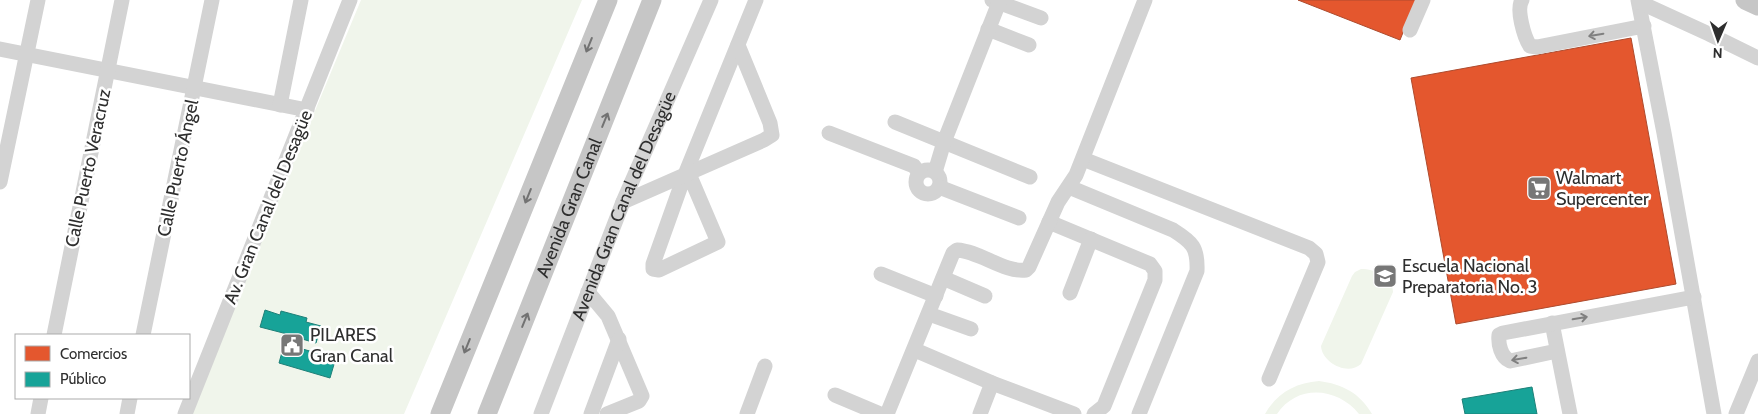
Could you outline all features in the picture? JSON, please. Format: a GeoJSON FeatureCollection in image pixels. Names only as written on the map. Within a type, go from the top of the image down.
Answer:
{"type":"FeatureCollection","features":[{"type":"Feature","properties":{"kind":"main road"},"geometry":{"type":"LineString","coordinates":[[440,414],[608,0]]}},
{"type":"Feature","properties":{"kind":"main road","name":"Avenida Gran Canal"},"geometry":{"type":"LineString","coordinates":[[487,414],[652,0]]}},
{"type":"Feature","properties":{"kind":"main road"},"geometry":{"type":"LineString","coordinates":[[1745,0],[1758,6]]}},
{"type":"Feature","properties":{"kind":"street"},"geometry":{"type":"LineString","coordinates":[[0,182],[38,0]]}},
{"type":"Feature","properties":{"kind":"street","name":"Calle Puerto Veracruz"},"geometry":{"type":"LineString","coordinates":[[54,334],[122,0]]}},
{"type":"Feature","properties":{"kind":"street","name":"Calle Puerto Ángel"},"geometry":{"type":"LineString","coordinates":[[143,334],[212,0]]}},
{"type":"Feature","properties":{"kind":"street"},"geometry":{"type":"LineString","coordinates":[[280,105],[301,0]]}},
{"type":"Feature","properties":{"kind":"street","name":"Av. Gran Canal del Desagüe"},"geometry":{"type":"LineString","coordinates":[[185,414],[350,0]]}},
{"type":"Feature","properties":{"kind":"street","name":"Avenida Gran Canal del Desagüe"},"geometry":{"type":"LineString","coordinates":[[541,414],[623,202],[711,0]]}},
{"type":"Feature","properties":{"kind":"street"},"geometry":{"type":"LineString","coordinates":[[687,176],[718,242],[656,270],[653,269],[653,264],[687,176],[738,45],[756,0]]}},
{"type":"Feature","properties":{"kind":"street"},"geometry":{"type":"LineString","coordinates":[[887,414],[915,350],[951,258],[957,250],[969,252],[1017,270],[1026,270],[1031,263],[1058,202],[1076,175],[1083,159],[1145,0]]}},
{"type":"Feature","properties":{"kind":"street"},"geometry":{"type":"LineString","coordinates":[[1410,30],[1423,0]]}},
{"type":"Feature","properties":{"kind":"street"},"geometry":{"type":"LineString","coordinates":[[1522,0],[1519,9],[1526,40],[1530,46],[1537,47],[1644,26]]}},
{"type":"Feature","properties":{"kind":"street"},"geometry":{"type":"LineString","coordinates":[[935,172],[944,142],[997,1],[1041,18]]}},
{"type":"Feature","properties":{"kind":"street"},"geometry":{"type":"LineString","coordinates":[[1638,1],[1694,297],[1714,414]]}},
{"type":"Feature","properties":{"kind":"street"},"geometry":{"type":"LineString","coordinates":[[1638,1],[1757,57]]}},
{"type":"Feature","properties":{"kind":"street"},"geometry":{"type":"LineString","coordinates":[[988,29],[1030,45]]}},
{"type":"Feature","properties":{"kind":"street"},"geometry":{"type":"LineString","coordinates":[[623,202],[687,176],[772,135],[770,124],[738,45]]}},
{"type":"Feature","properties":{"kind":"street"},"geometry":{"type":"LineString","coordinates":[[0,49],[306,110]]}},
{"type":"Feature","properties":{"kind":"street"},"geometry":{"type":"LineString","coordinates":[[895,122],[1030,177]]}},
{"type":"Feature","properties":{"kind":"street"},"geometry":{"type":"LineString","coordinates":[[829,133],[914,166],[919,173]]}},
{"type":"Feature","properties":{"kind":"street"},"geometry":{"type":"LineString","coordinates":[[1083,159],[1310,248],[1316,254],[1318,262],[1269,379]]}},
{"type":"Feature","properties":{"kind":"street"},"geometry":{"type":"LineString","coordinates":[[927,170],[935,172],[939,178],[939,187],[929,194],[921,192],[916,185],[919,173],[927,170]]}},
{"type":"Feature","properties":{"kind":"street"},"geometry":{"type":"LineString","coordinates":[[939,187],[1019,218]]}},
{"type":"Feature","properties":{"kind":"street"},"geometry":{"type":"LineString","coordinates":[[1069,187],[1173,230],[1194,246],[1197,258],[1196,271],[1139,414]]}},
{"type":"Feature","properties":{"kind":"street"},"geometry":{"type":"LineString","coordinates":[[1049,222],[1150,264],[1155,271],[1155,280],[1104,406],[1094,414]]}},
{"type":"Feature","properties":{"kind":"street"},"geometry":{"type":"LineString","coordinates":[[1070,293],[1091,239]]}},
{"type":"Feature","properties":{"kind":"street"},"geometry":{"type":"LineString","coordinates":[[881,274],[936,296]]}},
{"type":"Feature","properties":{"kind":"street"},"geometry":{"type":"LineString","coordinates":[[943,278],[985,296]]}},
{"type":"Feature","properties":{"kind":"street"},"geometry":{"type":"LineString","coordinates":[[588,292],[608,316],[642,399],[607,414]]}},
{"type":"Feature","properties":{"kind":"street"},"geometry":{"type":"LineString","coordinates":[[1557,351],[1510,361],[1506,360],[1502,354],[1498,339],[1499,335],[1503,333],[1694,297]]}},
{"type":"Feature","properties":{"kind":"street"},"geometry":{"type":"LineString","coordinates":[[929,314],[971,329]]}},
{"type":"Feature","properties":{"kind":"street"},"geometry":{"type":"LineString","coordinates":[[1552,323],[1570,414]]}},
{"type":"Feature","properties":{"kind":"street"},"geometry":{"type":"LineString","coordinates":[[591,414],[619,339]]}},
{"type":"Feature","properties":{"kind":"street"},"geometry":{"type":"LineString","coordinates":[[915,350],[992,383],[1074,414]]}},
{"type":"Feature","properties":{"kind":"street"},"geometry":{"type":"LineString","coordinates":[[1736,414],[1758,361]]}},
{"type":"Feature","properties":{"kind":"street"},"geometry":{"type":"LineString","coordinates":[[747,414],[765,366]]}},
{"type":"Feature","properties":{"kind":"street"},"geometry":{"type":"LineString","coordinates":[[980,414],[992,383]]}},
{"type":"Feature","properties":{"kind":"street"},"geometry":{"type":"LineString","coordinates":[[835,395],[880,414]]}},
{"type":"Feature","properties":{"kind":"street"},"geometry":{"type":"LineString","coordinates":[[38,414],[41,399]]}},
{"type":"Feature","properties":{"kind":"street"},"geometry":{"type":"LineString","coordinates":[[127,414],[130,399]]}},
{"type":"Feature","properties":{"kind":"shaded area"},"geometry":{"type":"Polygon","coordinates":[[[361,0],[582,0],[404,414],[189,414],[361,0]]]}},
{"type":"Feature","properties":{"kind":"shaded area"},"geometry":{"type":"Polygon","coordinates":[[[1361,269],[1372,270],[1387,278],[1393,292],[1361,364],[1349,369],[1336,366],[1326,358],[1321,346],[1352,276],[1361,269]]]}},
{"type":"Feature","properties":{"kind":"shaded area"},"geometry":{"type":"Polygon","coordinates":[[[1319,381],[1335,384],[1350,391],[1362,400],[1372,414],[1359,414],[1340,399],[1329,394],[1318,393],[1296,397],[1277,414],[1265,414],[1275,400],[1288,390],[1302,384],[1319,381]]]}},
{"type":"Feature","properties":{"kind":"building: Comercios"},"geometry":{"type":"Polygon","coordinates":[[[1298,0],[1416,0],[1400,40],[1298,0]]]}},
{"type":"Feature","properties":{"kind":"building: Comercios"},"geometry":{"type":"Polygon","coordinates":[[[1631,38],[1676,284],[1456,324],[1411,78],[1631,38]]]}},
{"type":"Feature","properties":{"kind":"building: Público","name":"PILARES Gran Canal"},"geometry":{"type":"Polygon","coordinates":[[[265,310],[280,315],[281,311],[307,318],[306,322],[321,326],[316,343],[302,339],[299,348],[324,355],[323,357],[335,361],[330,378],[279,363],[287,334],[260,327],[265,310]]]}},
{"type":"Feature","properties":{"kind":"building: Público"},"geometry":{"type":"Polygon","coordinates":[[[1532,387],[1537,414],[1465,414],[1462,399],[1532,387]]]}},
{"type":"Feature","properties":{"kind":"place","name":"Walmart Supercenter"},"geometry":{"type":"Point","coordinates":[1539,188]}},
{"type":"Feature","properties":{"kind":"place","name":"Escuela Nacional Preparatoria No. 3"},"geometry":{"type":"Point","coordinates":[1385,276]}},
{"type":"Feature","properties":{"kind":"place","name":"PILARES Gran Canal"},"geometry":{"type":"Point","coordinates":[292,345]}}]}
